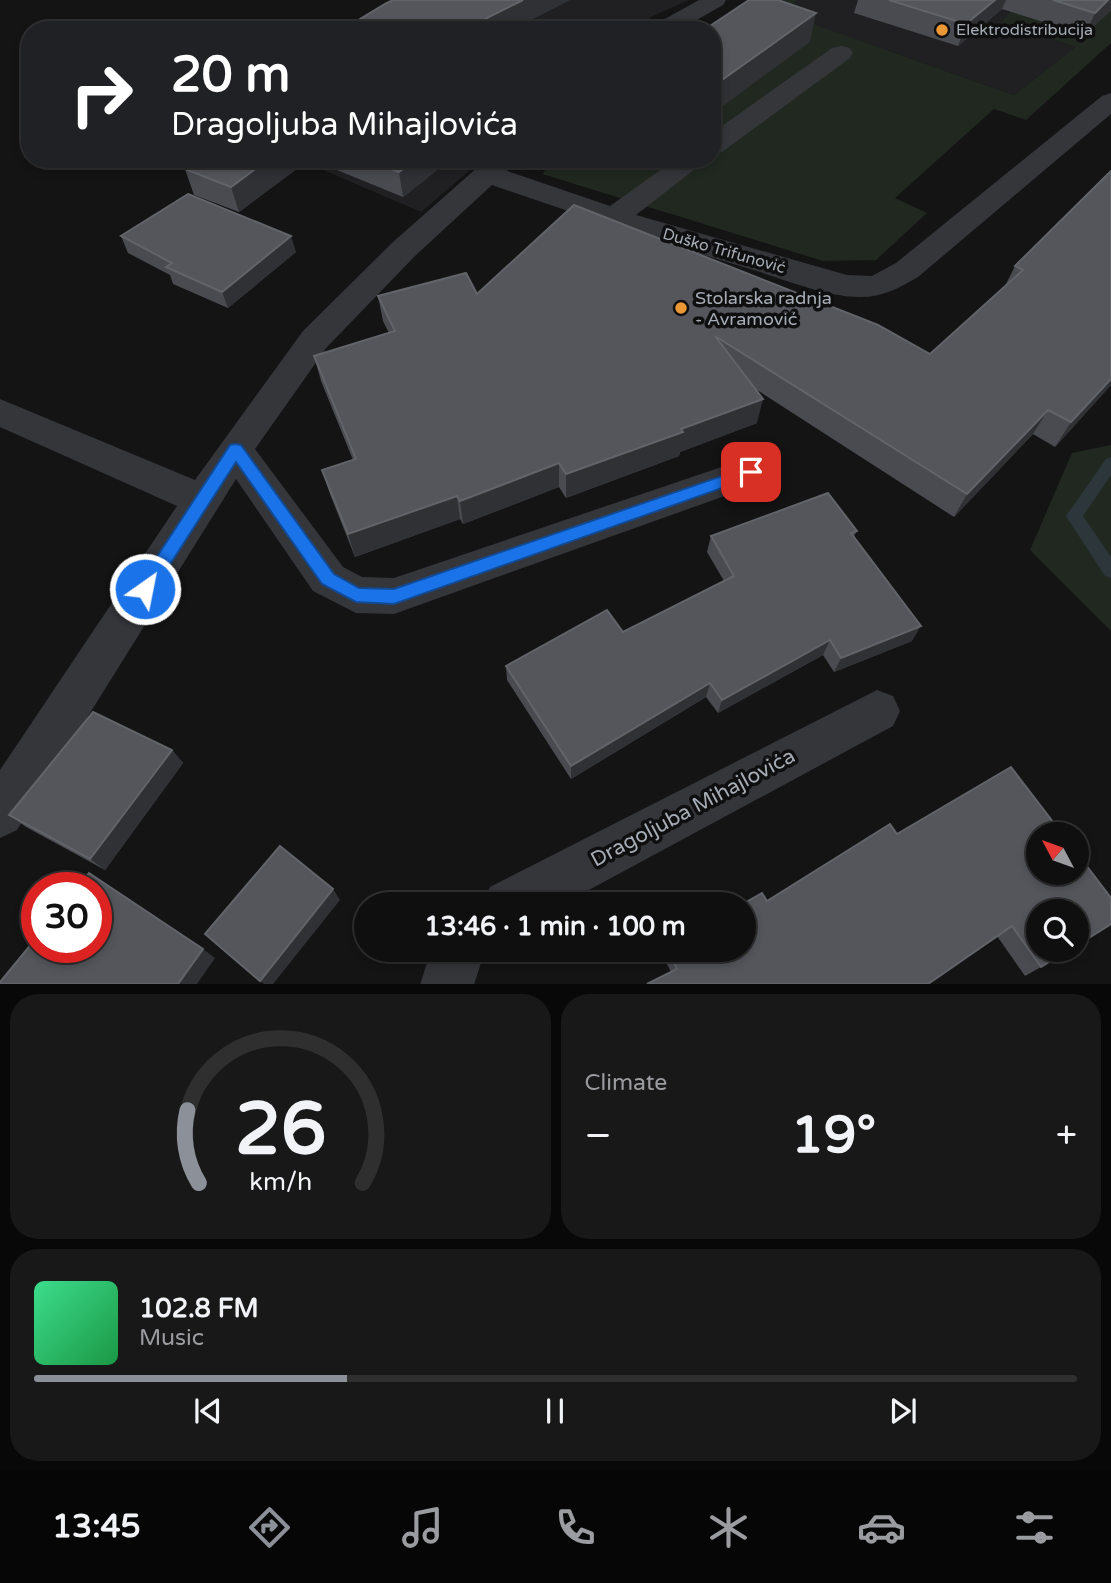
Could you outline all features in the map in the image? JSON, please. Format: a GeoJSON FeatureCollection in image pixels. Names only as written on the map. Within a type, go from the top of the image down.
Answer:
{"type":"FeatureCollection","features":[{"type":"Feature","properties":{"kind":"street"},"geometry":{"type":"LineString","coordinates":[[678,21],[715,0]]}},
{"type":"Feature","properties":{"kind":"street"},"geometry":{"type":"LineString","coordinates":[[721,140],[841,53]]}},
{"type":"Feature","properties":{"kind":"street","name":"Duško Trifunović"},"geometry":{"type":"LineString","coordinates":[[498,168],[613,218],[822,281],[848,287],[874,288],[907,270],[1111,101]]}},
{"type":"Feature","properties":{"kind":"street"},"geometry":{"type":"LineString","coordinates":[[0,813],[235,449],[315,339],[404,249],[495,168]]}},
{"type":"Feature","properties":{"kind":"street"},"geometry":{"type":"LineString","coordinates":[[613,218],[682,168]]}},
{"type":"Feature","properties":{"kind":"street"},"geometry":{"type":"LineString","coordinates":[[0,412],[203,500]]}},
{"type":"Feature","properties":{"kind":"street"},"geometry":{"type":"LineString","coordinates":[[235,449],[328,579],[356,595],[374,597],[394,596],[751,472]]}},
{"type":"Feature","properties":{"kind":"street","name":"Dragoljuba Mihajlovića"},"geometry":{"type":"LineString","coordinates":[[533,892],[877,711]]}},
{"type":"Feature","properties":{"kind":"street"},"geometry":{"type":"LineString","coordinates":[[447,984],[454,962]]}},
{"type":"Feature","properties":{"kind":"shaded area"},"geometry":{"type":"Polygon","coordinates":[[[409,0],[689,0],[647,21],[372,21],[409,0]]]}},
{"type":"Feature","properties":{"kind":"shaded area"},"geometry":{"type":"Polygon","coordinates":[[[749,0],[798,0],[779,12],[1014,95],[1076,47],[1001,22],[1021,0],[1111,10],[1111,43],[1026,120],[994,109],[895,198],[927,213],[876,260],[823,261],[543,174],[546,168],[721,168],[721,22],[749,0]]]}},
{"type":"Feature","properties":{"kind":"shaded area"},"geometry":{"type":"Polygon","coordinates":[[[798,0],[1021,0],[1002,23],[1077,47],[1014,95],[884,49],[670,214],[543,174],[546,168],[721,168],[721,28],[779,12],[798,0]]]}},
{"type":"Feature","properties":{"kind":"shaded area"},"geometry":{"type":"Polygon","coordinates":[[[319,168],[472,168],[421,212],[319,168]]]}},
{"type":"Feature","properties":{"kind":"shaded area"},"geometry":{"type":"Polygon","coordinates":[[[1111,445],[1111,631],[1030,550],[1072,453],[1111,445]]]}},
{"type":"Feature","properties":{"kind":"building"},"geometry":{"type":"Polygon","coordinates":[[[393,0],[523,0],[481,21],[357,21],[393,0]]]}},
{"type":"Feature","properties":{"kind":"building"},"geometry":{"type":"Polygon","coordinates":[[[749,0],[778,0],[816,13],[721,81],[721,21],[718,21],[749,0]]]}},
{"type":"Feature","properties":{"kind":"building"},"geometry":{"type":"Polygon","coordinates":[[[889,0],[995,0],[966,24],[889,0]]]}},
{"type":"Feature","properties":{"kind":"building"},"geometry":{"type":"Polygon","coordinates":[[[1053,0],[1108,0],[1095,13],[1053,0]]]}},
{"type":"Feature","properties":{"kind":"building"},"geometry":{"type":"Polygon","coordinates":[[[186,168],[257,168],[231,187],[186,168]]]}},
{"type":"Feature","properties":{"kind":"building"},"geometry":{"type":"Polygon","coordinates":[[[1111,171],[1111,379],[1071,422],[1048,410],[967,494],[715,336],[763,399],[681,429],[683,432],[566,474],[559,463],[460,501],[457,496],[348,534],[322,470],[356,459],[314,356],[395,331],[378,296],[466,273],[477,294],[574,205],[878,325],[930,354],[1023,270],[1015,266],[1111,171]]]}},
{"type":"Feature","properties":{"kind":"building"},"geometry":{"type":"Polygon","coordinates":[[[188,194],[291,236],[222,292],[166,267],[172,263],[121,236],[188,194]]]}},
{"type":"Feature","properties":{"kind":"building"},"geometry":{"type":"Polygon","coordinates":[[[828,493],[857,531],[851,533],[921,626],[841,658],[830,640],[722,700],[710,683],[571,766],[506,666],[607,610],[623,632],[734,576],[711,536],[828,493]]]}},
{"type":"Feature","properties":{"kind":"building"},"geometry":{"type":"Polygon","coordinates":[[[93,712],[172,750],[90,859],[9,815],[93,712]]]}},
{"type":"Feature","properties":{"kind":"building"},"geometry":{"type":"Polygon","coordinates":[[[1011,767],[1053,822],[1026,822],[1026,886],[1088,886],[1089,869],[1111,898],[1111,924],[1089,938],[1089,899],[1026,899],[1026,946],[1012,926],[928,984],[647,984],[677,969],[674,962],[756,962],[756,896],[762,893],[767,901],[890,824],[897,834],[1011,767]]]}},
{"type":"Feature","properties":{"kind":"building"},"geometry":{"type":"Polygon","coordinates":[[[280,846],[333,889],[260,981],[205,934],[280,846]]]}},
{"type":"Feature","properties":{"kind":"building"},"geometry":{"type":"Polygon","coordinates":[[[112,888],[203,949],[178,984],[0,982],[21,956],[21,963],[112,963],[112,888]]]}},
{"type":"Feature","properties":{"kind":"waterway"},"geometry":{"type":"LineString","coordinates":[[1111,463],[1074,516],[1111,571]]}},
{"type":"Feature","properties":{"kind":"place","name":"Elektrodistribucija"},"geometry":{"type":"Point","coordinates":[942,30]}},
{"type":"Feature","properties":{"kind":"place","name":"Stolarska radnja - Avramović"},"geometry":{"type":"Point","coordinates":[681,308]}},
{"type":"Feature","properties":{"kind":"route"},"geometry":{"type":"LineString","coordinates":[[145,589],[235,449],[328,579],[356,595],[374,597],[394,596],[751,472]]}}]}
